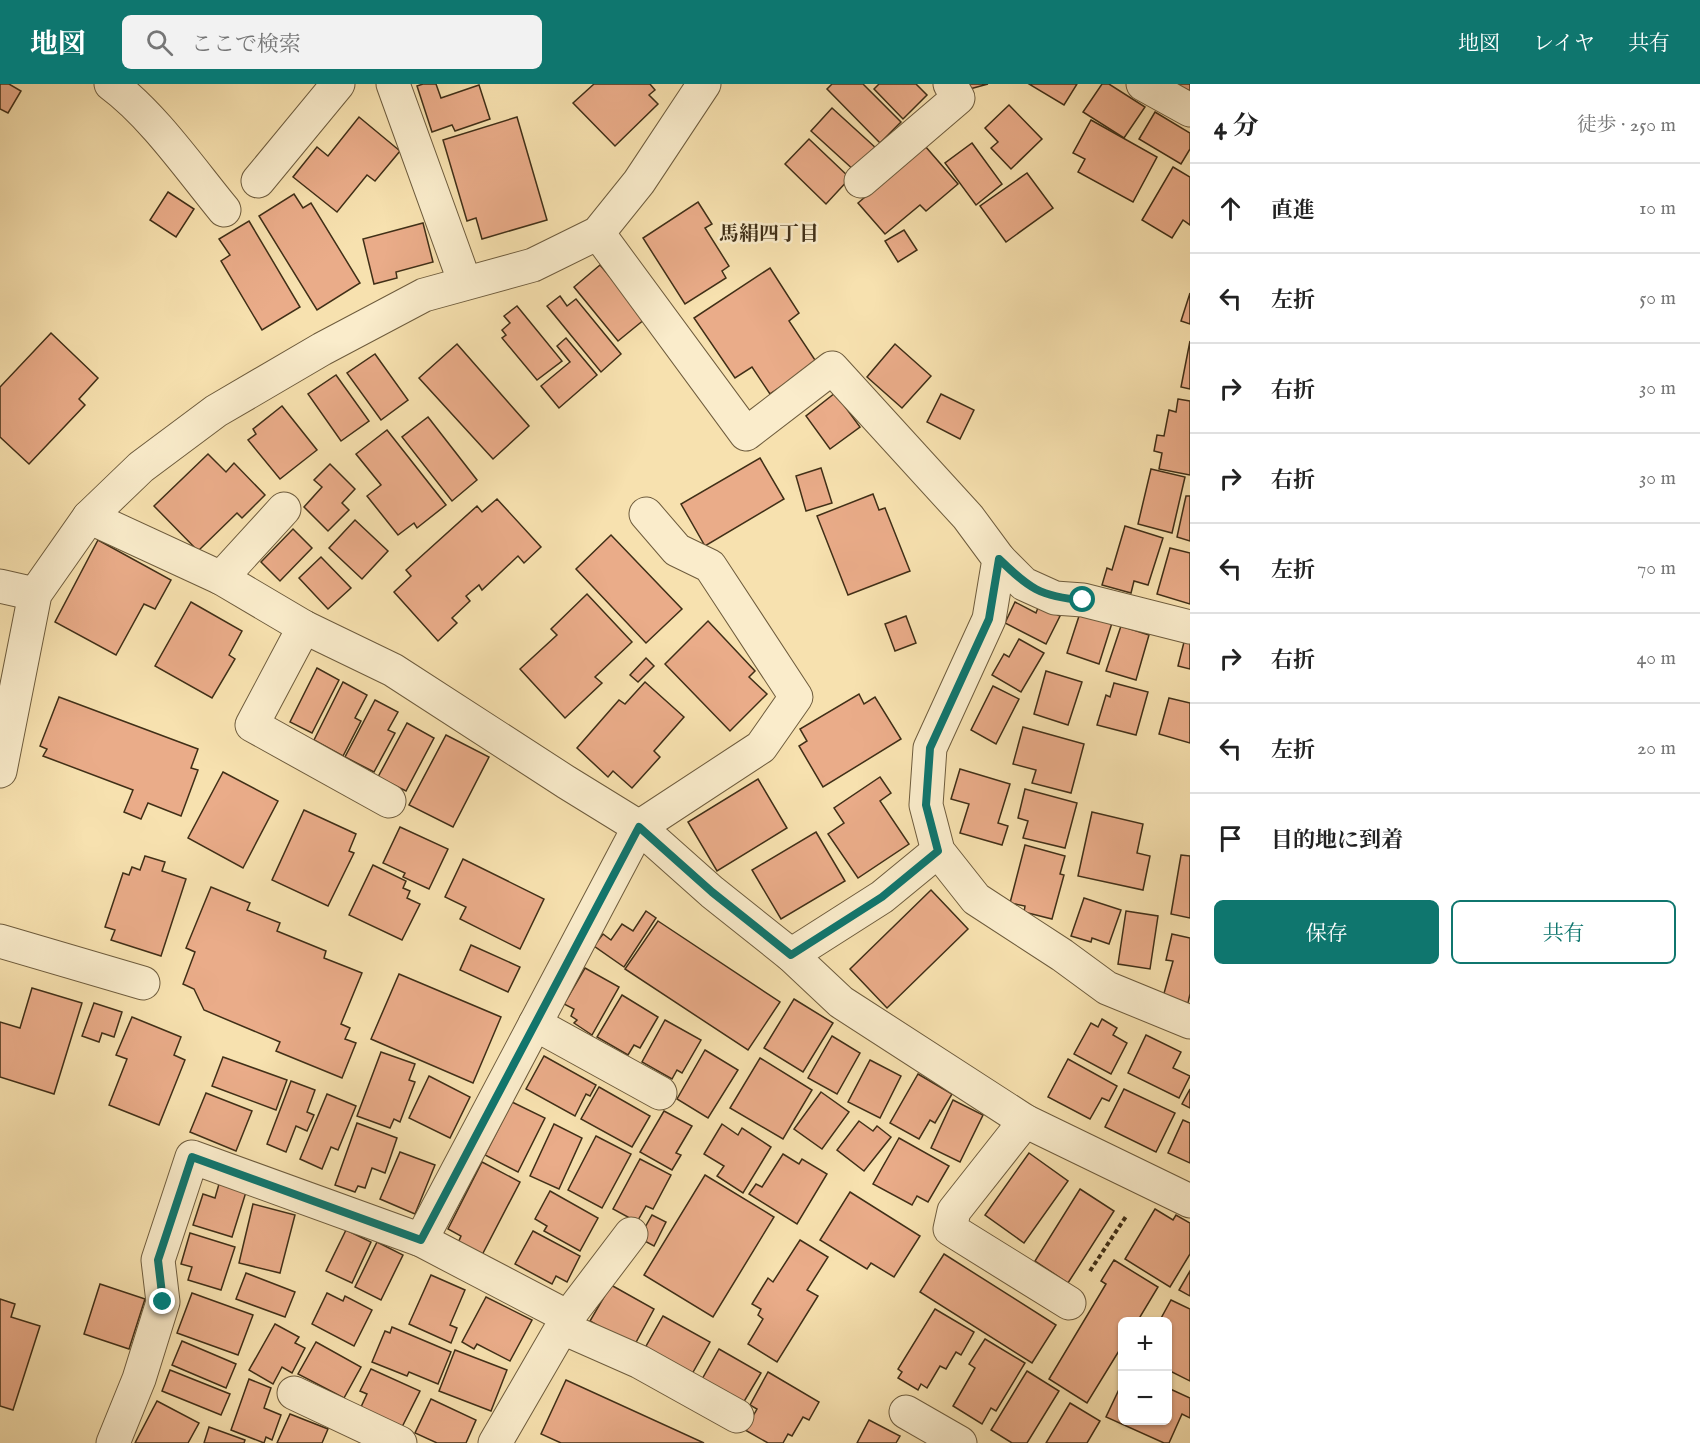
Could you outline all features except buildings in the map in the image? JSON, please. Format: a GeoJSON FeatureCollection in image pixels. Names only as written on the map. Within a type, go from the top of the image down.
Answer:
{"type":"FeatureCollection","features":[{"type":"Feature","properties":{"kind":"street"},"geometry":{"type":"LineString","coordinates":[[111,84],[125,94],[224,210]]}},
{"type":"Feature","properties":{"kind":"street"},"geometry":{"type":"LineString","coordinates":[[258,181],[338,84]]}},
{"type":"Feature","properties":{"kind":"street"},"geometry":{"type":"LineString","coordinates":[[393,84],[465,283]]}},
{"type":"Feature","properties":{"kind":"street"},"geometry":{"type":"LineString","coordinates":[[0,771],[35,594],[89,517],[141,467],[216,411],[322,349],[424,295],[533,265],[598,232],[639,182],[705,84]]}},
{"type":"Feature","properties":{"kind":"street"},"geometry":{"type":"LineString","coordinates":[[861,181],[958,98],[950,84]]}},
{"type":"Feature","properties":{"kind":"street"},"geometry":{"type":"LineString","coordinates":[[1143,84],[1190,110]]}},
{"type":"Feature","properties":{"kind":"street"},"geometry":{"type":"LineString","coordinates":[[598,232],[746,434],[832,368],[968,517],[999,559],[1024,584],[1055,598],[1083,600],[1190,627]]}},
{"type":"Feature","properties":{"kind":"street"},"geometry":{"type":"LineString","coordinates":[[221,578],[284,509]]}},
{"type":"Feature","properties":{"kind":"street"},"geometry":{"type":"LineString","coordinates":[[421,1240],[639,827],[761,747],[796,697],[710,566],[677,550],[646,514]]}},
{"type":"Feature","properties":{"kind":"street"},"geometry":{"type":"LineString","coordinates":[[89,517],[221,578],[304,627],[393,670],[639,827],[712,892],[791,955],[842,1002],[1025,1121],[1190,1201]]}},
{"type":"Feature","properties":{"kind":"street"},"geometry":{"type":"LineString","coordinates":[[999,559],[989,619],[930,748],[926,805],[938,851],[976,899],[1062,955],[1107,988],[1190,1022]]}},
{"type":"Feature","properties":{"kind":"street"},"geometry":{"type":"LineString","coordinates":[[0,586],[35,594]]}},
{"type":"Feature","properties":{"kind":"street"},"geometry":{"type":"LineString","coordinates":[[304,627],[252,725],[389,801]]}},
{"type":"Feature","properties":{"kind":"street"},"geometry":{"type":"LineString","coordinates":[[791,955],[882,897],[938,851]]}},
{"type":"Feature","properties":{"kind":"street"},"geometry":{"type":"LineString","coordinates":[[0,941],[143,983]]}},
{"type":"Feature","properties":{"kind":"street"},"geometry":{"type":"LineString","coordinates":[[535,1024],[660,1093]]}},
{"type":"Feature","properties":{"kind":"street"},"geometry":{"type":"LineString","coordinates":[[1025,1121],[954,1211],[950,1229],[1069,1303]]}},
{"type":"Feature","properties":{"kind":"street"},"geometry":{"type":"LineString","coordinates":[[113,1443],[139,1379],[163,1302],[158,1260],[192,1157],[421,1240],[737,1416]]}},
{"type":"Feature","properties":{"kind":"street"},"geometry":{"type":"LineString","coordinates":[[507,1440],[566,1322],[631,1234]]}},
{"type":"Feature","properties":{"kind":"street"},"geometry":{"type":"LineString","coordinates":[[294,1393],[400,1443]]}},
{"type":"Feature","properties":{"kind":"street"},"geometry":{"type":"LineString","coordinates":[[906,1412],[960,1443]]}},
{"type":"Feature","properties":{"kind":"path"},"geometry":{"type":"LineString","coordinates":[[1069,1303],[1149,1181]]}},
{"type":"Feature","properties":{"kind":"district","name":"馬絹四丁目"},"geometry":{"type":"Point","coordinates":[769,233]}},
{"type":"Feature","properties":{"kind":"route"},"geometry":{"type":"LineString","coordinates":[[163,1302],[158,1260],[192,1157],[421,1240],[639,827],[712,892],[791,955],[882,897],[938,851],[926,805],[930,748],[989,619],[999,559],[1024,584],[1055,598],[1083,600]]}}]}
